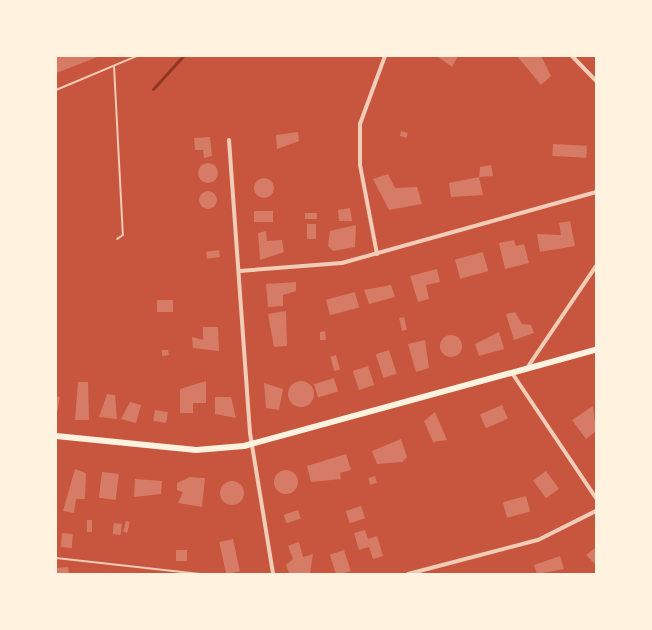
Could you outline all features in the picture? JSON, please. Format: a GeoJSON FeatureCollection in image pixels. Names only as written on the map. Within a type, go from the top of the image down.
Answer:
{"type":"FeatureCollection","features":[{"type":"Feature","properties":{"kind":"main road"},"geometry":{"type":"LineString","coordinates":[[56,436],[196,450],[252,444],[597,350]]}},
{"type":"Feature","properties":{"kind":"street"},"geometry":{"type":"LineString","coordinates":[[377,254],[360,165],[360,124],[385,56]]}},
{"type":"Feature","properties":{"kind":"street"},"geometry":{"type":"LineString","coordinates":[[572,56],[597,81]]}},
{"type":"Feature","properties":{"kind":"street"},"geometry":{"type":"LineString","coordinates":[[229,140],[252,444],[273,574]]}},
{"type":"Feature","properties":{"kind":"street"},"geometry":{"type":"LineString","coordinates":[[239,271],[342,263],[597,192]]}},
{"type":"Feature","properties":{"kind":"street"},"geometry":{"type":"LineString","coordinates":[[527,368],[597,266]]}},
{"type":"Feature","properties":{"kind":"street"},"geometry":{"type":"LineString","coordinates":[[512,373],[597,498]]}},
{"type":"Feature","properties":{"kind":"street"},"geometry":{"type":"LineString","coordinates":[[408,574],[538,540],[597,511]]}},
{"type":"Feature","properties":{"kind":"lane"},"geometry":{"type":"LineString","coordinates":[[56,90],[137,56]]}},
{"type":"Feature","properties":{"kind":"lane"},"geometry":{"type":"LineString","coordinates":[[114,66],[123,236],[117,239]]}},
{"type":"Feature","properties":{"kind":"lane"},"geometry":{"type":"LineString","coordinates":[[56,558],[200,574]]}},
{"type":"Feature","properties":{"kind":"building"},"geometry":{"type":"Polygon","coordinates":[[[56,56],[100,56],[56,73],[56,56]]]}},
{"type":"Feature","properties":{"kind":"building"},"geometry":{"type":"Polygon","coordinates":[[[437,56],[458,56],[452,67],[437,56]]]}},
{"type":"Feature","properties":{"kind":"building"},"geometry":{"type":"Polygon","coordinates":[[[517,56],[541,56],[551,76],[541,85],[517,56]]]}},
{"type":"Feature","properties":{"kind":"building"},"geometry":{"type":"Polygon","coordinates":[[[401,131],[408,133],[406,138],[400,136],[401,131]]]}},
{"type":"Feature","properties":{"kind":"building"},"geometry":{"type":"Polygon","coordinates":[[[298,132],[299,141],[277,149],[276,135],[298,132]]]}},
{"type":"Feature","properties":{"kind":"building"},"geometry":{"type":"Polygon","coordinates":[[[210,137],[212,156],[204,158],[203,150],[195,150],[194,138],[210,137]]]}},
{"type":"Feature","properties":{"kind":"building"},"geometry":{"type":"Polygon","coordinates":[[[553,144],[587,146],[586,158],[552,156],[553,144]]]}},
{"type":"Feature","properties":{"kind":"building"},"geometry":{"type":"Polygon","coordinates":[[[208,163],[215,166],[218,173],[215,180],[208,183],[201,180],[198,173],[201,166],[208,163]]]}},
{"type":"Feature","properties":{"kind":"building"},"geometry":{"type":"Polygon","coordinates":[[[491,165],[493,176],[479,177],[480,167],[491,165]]]}},
{"type":"Feature","properties":{"kind":"building"},"geometry":{"type":"Polygon","coordinates":[[[388,174],[395,188],[417,187],[422,204],[389,210],[373,179],[388,174]]]}},
{"type":"Feature","properties":{"kind":"building"},"geometry":{"type":"Polygon","coordinates":[[[479,177],[483,195],[451,197],[449,183],[479,177]]]}},
{"type":"Feature","properties":{"kind":"building"},"geometry":{"type":"Polygon","coordinates":[[[260,178],[268,178],[274,184],[274,192],[268,198],[260,198],[254,192],[254,184],[260,178]]]}},
{"type":"Feature","properties":{"kind":"building"},"geometry":{"type":"Polygon","coordinates":[[[204,191],[212,191],[217,196],[215,207],[204,209],[199,204],[199,196],[204,191]]]}},
{"type":"Feature","properties":{"kind":"building"},"geometry":{"type":"Polygon","coordinates":[[[350,208],[352,221],[339,221],[338,210],[350,208]]]}},
{"type":"Feature","properties":{"kind":"building"},"geometry":{"type":"Polygon","coordinates":[[[254,211],[273,211],[273,222],[254,222],[254,211]]]}},
{"type":"Feature","properties":{"kind":"building"},"geometry":{"type":"Polygon","coordinates":[[[305,213],[317,213],[317,219],[305,219],[305,213]]]}},
{"type":"Feature","properties":{"kind":"building"},"geometry":{"type":"Polygon","coordinates":[[[570,221],[575,246],[540,252],[537,234],[561,235],[559,223],[570,221]]]}},
{"type":"Feature","properties":{"kind":"building"},"geometry":{"type":"Polygon","coordinates":[[[307,224],[316,224],[316,239],[307,239],[307,224]]]}},
{"type":"Feature","properties":{"kind":"building"},"geometry":{"type":"Polygon","coordinates":[[[356,225],[355,247],[333,251],[328,246],[330,231],[356,225]]]}},
{"type":"Feature","properties":{"kind":"building"},"geometry":{"type":"Polygon","coordinates":[[[266,231],[267,241],[282,240],[284,252],[260,260],[258,233],[266,231]]]}},
{"type":"Feature","properties":{"kind":"building"},"geometry":{"type":"Polygon","coordinates":[[[514,240],[516,246],[524,244],[529,263],[505,269],[499,243],[514,240]]]}},
{"type":"Feature","properties":{"kind":"building"},"geometry":{"type":"Polygon","coordinates":[[[219,250],[220,257],[207,259],[206,252],[219,250]]]}},
{"type":"Feature","properties":{"kind":"building"},"geometry":{"type":"Polygon","coordinates":[[[483,252],[488,271],[460,279],[455,260],[483,252]]]}},
{"type":"Feature","properties":{"kind":"building"},"geometry":{"type":"Polygon","coordinates":[[[437,269],[440,282],[426,285],[429,299],[418,302],[410,276],[437,269]]]}},
{"type":"Feature","properties":{"kind":"building"},"geometry":{"type":"Polygon","coordinates":[[[296,282],[296,291],[283,295],[283,306],[268,307],[266,284],[296,282]]]}},
{"type":"Feature","properties":{"kind":"building"},"geometry":{"type":"Polygon","coordinates":[[[391,285],[395,297],[369,304],[364,290],[391,285]]]}},
{"type":"Feature","properties":{"kind":"building"},"geometry":{"type":"Polygon","coordinates":[[[355,292],[359,307],[330,315],[326,300],[355,292]]]}},
{"type":"Feature","properties":{"kind":"building"},"geometry":{"type":"Polygon","coordinates":[[[157,300],[173,300],[173,312],[157,312],[157,300]]]}},
{"type":"Feature","properties":{"kind":"building"},"geometry":{"type":"Polygon","coordinates":[[[286,311],[287,346],[274,347],[268,314],[286,311]]]}},
{"type":"Feature","properties":{"kind":"building"},"geometry":{"type":"Polygon","coordinates":[[[515,312],[522,324],[531,325],[534,333],[514,340],[506,314],[515,312]]]}},
{"type":"Feature","properties":{"kind":"building"},"geometry":{"type":"Polygon","coordinates":[[[404,317],[407,330],[402,331],[399,318],[404,317]]]}},
{"type":"Feature","properties":{"kind":"building"},"geometry":{"type":"Polygon","coordinates":[[[203,327],[218,327],[219,351],[193,348],[192,337],[203,340],[203,327]]]}},
{"type":"Feature","properties":{"kind":"building"},"geometry":{"type":"Polygon","coordinates":[[[325,331],[326,340],[320,340],[320,332],[325,331]]]}},
{"type":"Feature","properties":{"kind":"building"},"geometry":{"type":"Polygon","coordinates":[[[499,332],[504,349],[479,356],[475,344],[499,332]]]}},
{"type":"Feature","properties":{"kind":"building"},"geometry":{"type":"Polygon","coordinates":[[[451,335],[459,338],[462,346],[459,354],[451,357],[443,354],[440,346],[443,338],[451,335]]]}},
{"type":"Feature","properties":{"kind":"building"},"geometry":{"type":"Polygon","coordinates":[[[425,340],[429,368],[416,372],[408,344],[425,340]]]}},
{"type":"Feature","properties":{"kind":"building"},"geometry":{"type":"Polygon","coordinates":[[[162,350],[168,350],[169,355],[162,356],[162,350]]]}},
{"type":"Feature","properties":{"kind":"building"},"geometry":{"type":"Polygon","coordinates":[[[389,350],[397,374],[383,378],[376,354],[389,350]]]}},
{"type":"Feature","properties":{"kind":"building"},"geometry":{"type":"Polygon","coordinates":[[[336,355],[340,369],[334,371],[330,357],[336,355]]]}},
{"type":"Feature","properties":{"kind":"building"},"geometry":{"type":"Polygon","coordinates":[[[368,366],[374,385],[359,390],[353,371],[368,366]]]}},
{"type":"Feature","properties":{"kind":"building"},"geometry":{"type":"Polygon","coordinates":[[[334,378],[338,391],[318,398],[314,384],[334,378]]]}},
{"type":"Feature","properties":{"kind":"building"},"geometry":{"type":"Polygon","coordinates":[[[206,381],[206,403],[193,403],[193,413],[180,413],[180,389],[206,381]]]}},
{"type":"Feature","properties":{"kind":"building"},"geometry":{"type":"Polygon","coordinates":[[[301,381],[310,385],[314,394],[310,403],[301,407],[292,403],[288,394],[292,385],[301,381]]]}},
{"type":"Feature","properties":{"kind":"building"},"geometry":{"type":"Polygon","coordinates":[[[78,382],[88,382],[89,420],[75,420],[78,382]]]}},
{"type":"Feature","properties":{"kind":"building"},"geometry":{"type":"Polygon","coordinates":[[[264,383],[283,389],[279,410],[266,408],[264,383]]]}},
{"type":"Feature","properties":{"kind":"building"},"geometry":{"type":"Polygon","coordinates":[[[107,394],[115,395],[117,419],[99,417],[107,394]]]}},
{"type":"Feature","properties":{"kind":"building"},"geometry":{"type":"Polygon","coordinates":[[[56,396],[60,397],[57,413],[56,413],[56,396]]]}},
{"type":"Feature","properties":{"kind":"building"},"geometry":{"type":"Polygon","coordinates":[[[215,397],[231,397],[236,418],[215,414],[215,397]]]}},
{"type":"Feature","properties":{"kind":"building"},"geometry":{"type":"Polygon","coordinates":[[[130,402],[141,405],[136,423],[121,419],[130,402]]]}},
{"type":"Feature","properties":{"kind":"building"},"geometry":{"type":"Polygon","coordinates":[[[502,405],[508,419],[486,428],[480,414],[502,405]]]}},
{"type":"Feature","properties":{"kind":"building"},"geometry":{"type":"Polygon","coordinates":[[[593,406],[596,431],[586,439],[572,420],[593,406]]]}},
{"type":"Feature","properties":{"kind":"building"},"geometry":{"type":"Polygon","coordinates":[[[155,410],[168,412],[166,423],[153,421],[155,410]]]}},
{"type":"Feature","properties":{"kind":"building"},"geometry":{"type":"Polygon","coordinates":[[[435,412],[447,440],[433,442],[424,421],[435,412]]]}},
{"type":"Feature","properties":{"kind":"building"},"geometry":{"type":"Polygon","coordinates":[[[401,439],[407,457],[402,462],[377,464],[372,451],[401,439]]]}},
{"type":"Feature","properties":{"kind":"building"},"geometry":{"type":"Polygon","coordinates":[[[346,454],[351,470],[340,473],[341,479],[311,482],[307,466],[346,454]]]}},
{"type":"Feature","properties":{"kind":"building"},"geometry":{"type":"Polygon","coordinates":[[[75,469],[86,473],[85,499],[76,499],[74,513],[63,511],[75,469]]]}},
{"type":"Feature","properties":{"kind":"building"},"geometry":{"type":"Polygon","coordinates":[[[286,470],[295,473],[298,482],[295,491],[286,494],[277,491],[274,482],[277,473],[286,470]]]}},
{"type":"Feature","properties":{"kind":"building"},"geometry":{"type":"Polygon","coordinates":[[[546,471],[559,489],[546,498],[533,480],[546,471]]]}},
{"type":"Feature","properties":{"kind":"building"},"geometry":{"type":"Polygon","coordinates":[[[102,472],[119,474],[116,500],[99,498],[102,472]]]}},
{"type":"Feature","properties":{"kind":"building"},"geometry":{"type":"Polygon","coordinates":[[[375,476],[377,483],[370,485],[368,478],[375,476]]]}},
{"type":"Feature","properties":{"kind":"building"},"geometry":{"type":"Polygon","coordinates":[[[190,477],[205,478],[202,507],[178,503],[183,492],[177,490],[177,483],[190,477]]]}},
{"type":"Feature","properties":{"kind":"building"},"geometry":{"type":"Polygon","coordinates":[[[135,479],[162,481],[161,494],[134,497],[135,479]]]}},
{"type":"Feature","properties":{"kind":"building"},"geometry":{"type":"Polygon","coordinates":[[[232,481],[237,482],[243,488],[243,498],[237,504],[232,505],[227,504],[221,498],[220,493],[221,488],[227,482],[232,481]]]}},
{"type":"Feature","properties":{"kind":"building"},"geometry":{"type":"Polygon","coordinates":[[[526,496],[530,511],[507,518],[503,502],[526,496]]]}},
{"type":"Feature","properties":{"kind":"building"},"geometry":{"type":"Polygon","coordinates":[[[361,506],[365,518],[350,523],[346,511],[361,506]]]}},
{"type":"Feature","properties":{"kind":"building"},"geometry":{"type":"Polygon","coordinates":[[[298,510],[301,519],[287,523],[284,515],[298,510]]]}},
{"type":"Feature","properties":{"kind":"building"},"geometry":{"type":"Polygon","coordinates":[[[87,520],[92,520],[92,532],[87,532],[87,520]]]}},
{"type":"Feature","properties":{"kind":"building"},"geometry":{"type":"Polygon","coordinates":[[[126,521],[130,522],[127,533],[123,532],[126,521]]]}},
{"type":"Feature","properties":{"kind":"building"},"geometry":{"type":"Polygon","coordinates":[[[114,523],[122,524],[121,535],[113,534],[114,523]]]}},
{"type":"Feature","properties":{"kind":"building"},"geometry":{"type":"Polygon","coordinates":[[[365,530],[368,539],[377,536],[383,556],[373,559],[369,547],[359,550],[354,533],[365,530]]]}},
{"type":"Feature","properties":{"kind":"building"},"geometry":{"type":"Polygon","coordinates":[[[62,533],[73,534],[72,548],[61,547],[62,533]]]}},
{"type":"Feature","properties":{"kind":"building"},"geometry":{"type":"Polygon","coordinates":[[[233,539],[240,571],[226,574],[219,542],[233,539]]]}},
{"type":"Feature","properties":{"kind":"building"},"geometry":{"type":"Polygon","coordinates":[[[299,542],[303,557],[313,554],[310,574],[289,573],[286,565],[293,559],[288,546],[299,542]]]}},
{"type":"Feature","properties":{"kind":"building"},"geometry":{"type":"Polygon","coordinates":[[[596,547],[596,565],[586,555],[596,547]]]}},
{"type":"Feature","properties":{"kind":"building"},"geometry":{"type":"Polygon","coordinates":[[[176,550],[187,550],[187,561],[176,561],[176,550]]]}},
{"type":"Feature","properties":{"kind":"building"},"geometry":{"type":"Polygon","coordinates":[[[344,550],[351,571],[336,574],[330,555],[344,550]]]}},
{"type":"Feature","properties":{"kind":"building"},"geometry":{"type":"Polygon","coordinates":[[[560,556],[564,569],[537,574],[534,565],[560,556]]]}},
{"type":"Feature","properties":{"kind":"building"},"geometry":{"type":"Polygon","coordinates":[[[68,567],[69,574],[57,574],[56,568],[68,567]]]}},
{"type":"Feature","properties":{"kind":"waterway"},"geometry":{"type":"LineString","coordinates":[[153,89],[183,56]]}}]}
